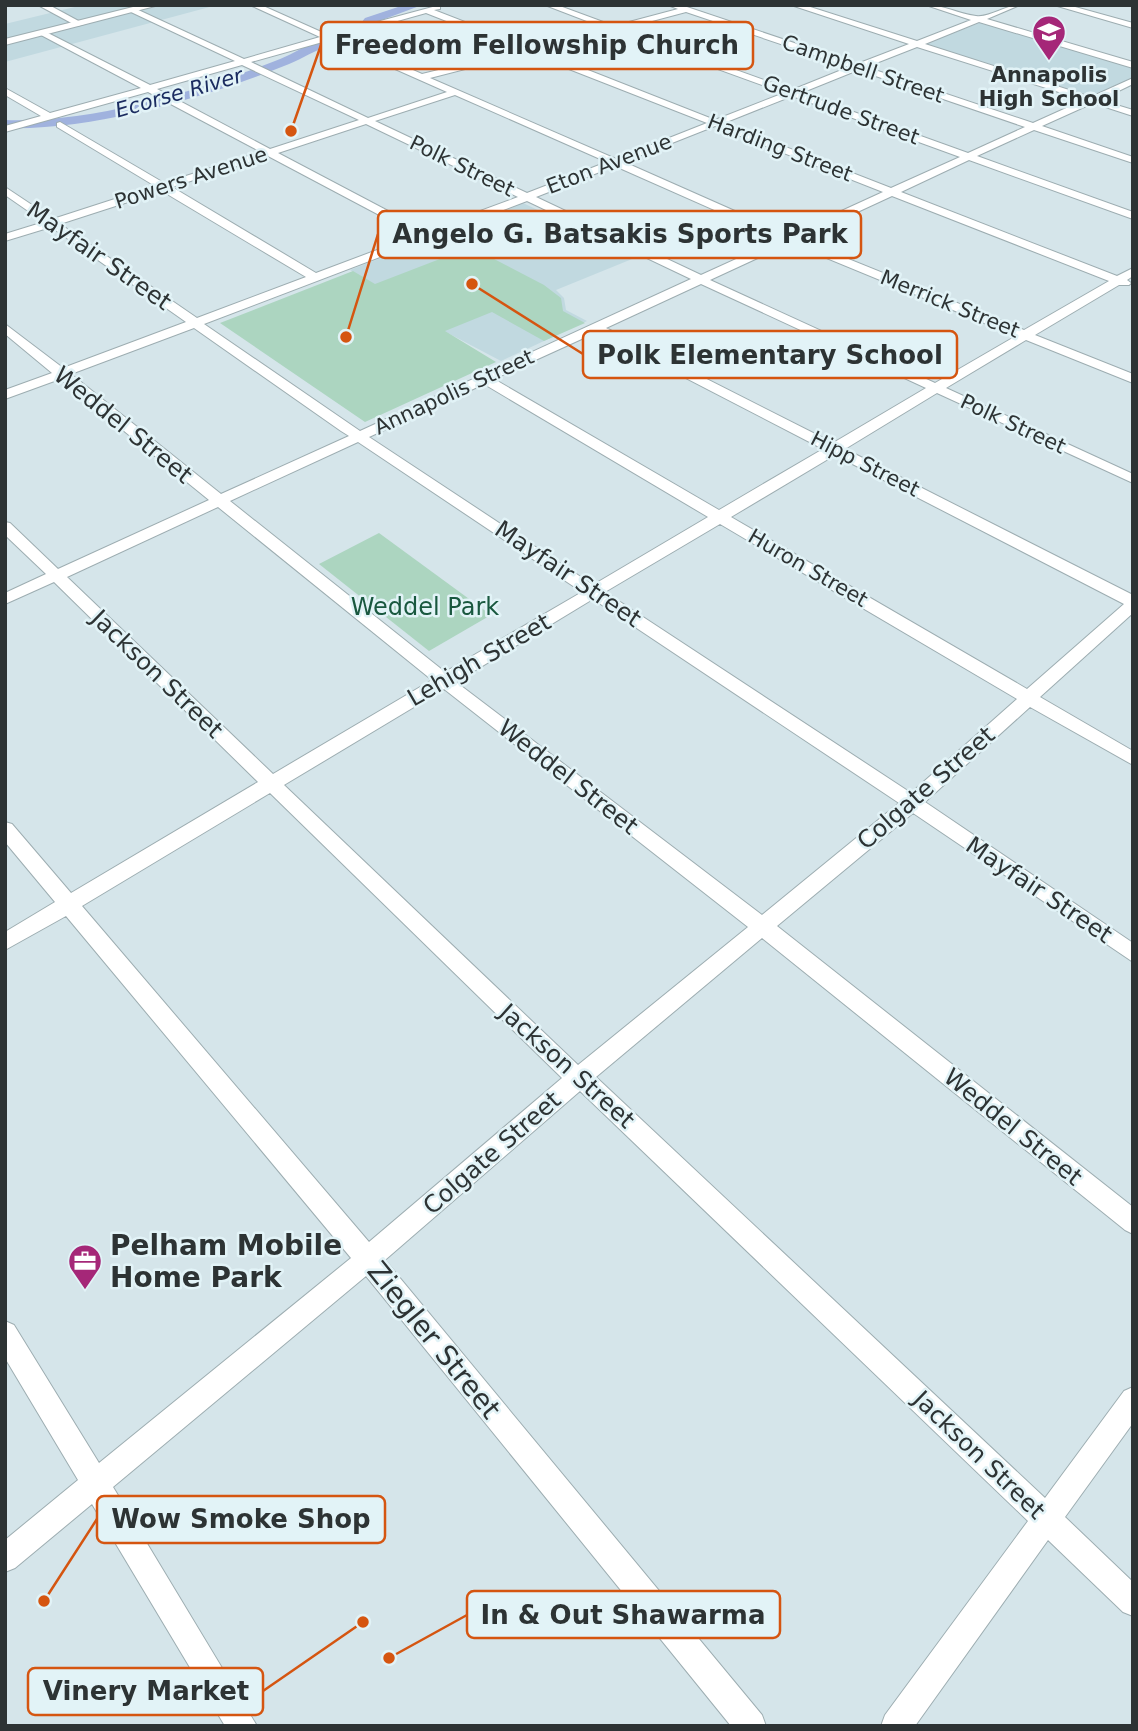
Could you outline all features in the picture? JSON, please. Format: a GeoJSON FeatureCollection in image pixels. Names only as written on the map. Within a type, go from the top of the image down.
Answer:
{"type":"FeatureCollection","features":[{"type":"Feature","properties":{"kind":"main road"},"geometry":{"type":"LineString","coordinates":[[5,42],[154,5]]}},
{"type":"Feature","properties":{"kind":"street"},"geometry":{"type":"LineString","coordinates":[[43,5],[80,24]]}},
{"type":"Feature","properties":{"kind":"street"},"geometry":{"type":"LineString","coordinates":[[254,5],[328,38]]}},
{"type":"Feature","properties":{"kind":"street"},"geometry":{"type":"LineString","coordinates":[[5,129],[444,5]]}},
{"type":"Feature","properties":{"kind":"street","name":"Gertrude Street"},"geometry":{"type":"LineString","coordinates":[[549,5],[1133,216]]}},
{"type":"Feature","properties":{"kind":"street","name":"Campbell Street"},"geometry":{"type":"LineString","coordinates":[[672,5],[1133,160]]}},
{"type":"Feature","properties":{"kind":"street"},"geometry":{"type":"LineString","coordinates":[[422,77],[702,5]]}},
{"type":"Feature","properties":{"kind":"street"},"geometry":{"type":"LineString","coordinates":[[795,5],[1133,113]]}},
{"type":"Feature","properties":{"kind":"street"},"geometry":{"type":"LineString","coordinates":[[930,5],[1133,65]]}},
{"type":"Feature","properties":{"kind":"street","name":"Eton Avenue"},"geometry":{"type":"LineString","coordinates":[[5,395],[527,197],[1016,5]]}},
{"type":"Feature","properties":{"kind":"street"},"geometry":{"type":"LineString","coordinates":[[1058,5],[1133,26]]}},
{"type":"Feature","properties":{"kind":"street","name":"Polk Street"},"geometry":{"type":"LineString","coordinates":[[134,10],[699,279],[1133,479]]}},
{"type":"Feature","properties":{"kind":"street","name":"Harding Street"},"geometry":{"type":"LineString","coordinates":[[426,10],[1125,283]]}},
{"type":"Feature","properties":{"kind":"street"},"geometry":{"type":"LineString","coordinates":[[44,33],[425,235]]}},
{"type":"Feature","properties":{"kind":"street","name":"Merrick Street"},"geometry":{"type":"LineString","coordinates":[[344,44],[790,239],[1133,379]]}},
{"type":"Feature","properties":{"kind":"street","name":"Annapolis Street"},"geometry":{"type":"LineString","coordinates":[[5,600],[1133,81]]}},
{"type":"Feature","properties":{"kind":"street"},"geometry":{"type":"LineString","coordinates":[[5,91],[49,117]]}},
{"type":"Feature","properties":{"kind":"street","name":"Powers Avenue"},"geometry":{"type":"LineString","coordinates":[[5,238],[456,92]]}},
{"type":"Feature","properties":{"kind":"street"},"geometry":{"type":"LineString","coordinates":[[60,125],[314,277]]}},
{"type":"Feature","properties":{"kind":"street","name":"Mayfair Street"},"geometry":{"type":"LineString","coordinates":[[5,190],[359,436],[912,803],[1133,954]]}},
{"type":"Feature","properties":{"kind":"street","name":"Lehigh Street"},"geometry":{"type":"LineString","coordinates":[[5,942],[443,680],[722,518],[1025,334],[1125,283],[1133,271]]}},
{"type":"Feature","properties":{"kind":"street","name":"Hipp Street"},"geometry":{"type":"LineString","coordinates":[[596,327],[1133,603]]}},
{"type":"Feature","properties":{"kind":"street","name":"Weddel Street"},"geometry":{"type":"LineString","coordinates":[[5,328],[443,680],[1133,1222]]}},
{"type":"Feature","properties":{"kind":"street","name":"Huron Street"},"geometry":{"type":"LineString","coordinates":[[484,379],[1133,759]]}},
{"type":"Feature","properties":{"kind":"street","name":"Jackson Street"},"geometry":{"type":"LineString","coordinates":[[5,526],[565,1068],[580,1077],[1133,1602]]}},
{"type":"Feature","properties":{"kind":"street","name":"Colgate Street"},"geometry":{"type":"LineString","coordinates":[[5,1558],[96,1485],[580,1077],[912,803],[1133,603]]}},
{"type":"Feature","properties":{"kind":"street","name":"Ziegler Street"},"geometry":{"type":"LineString","coordinates":[[5,829],[367,1258],[751,1726]]}},
{"type":"Feature","properties":{"kind":"street"},"geometry":{"type":"LineString","coordinates":[[5,1334],[242,1726]]}},
{"type":"Feature","properties":{"kind":"street"},"geometry":{"type":"LineString","coordinates":[[896,1726],[1133,1401]]}},
{"type":"Feature","properties":{"kind":"shaded area"},"geometry":{"type":"Polygon","coordinates":[[[83,5],[217,5],[5,62],[5,24],[83,5]]]}},
{"type":"Feature","properties":{"kind":"shaded area","name":"Annapolis High School"},"geometry":{"type":"Polygon","coordinates":[[[982,22],[1133,66],[1133,78],[1094,96],[925,44],[982,22]]]}},
{"type":"Feature","properties":{"kind":"shaded area"},"geometry":{"type":"Polygon","coordinates":[[[523,203],[637,257],[556,290],[564,298],[566,310],[587,321],[501,361],[444,331],[350,270],[523,203]]]}},
{"type":"Feature","properties":{"kind":"green space"},"geometry":{"type":"Polygon","coordinates":[[[471,247],[544,285],[561,298],[563,311],[585,323],[544,341],[492,312],[445,331],[496,362],[365,422],[220,323],[353,271],[375,284],[471,247]]]}},
{"type":"Feature","properties":{"kind":"green space","name":"Weddel Park"},"geometry":{"type":"Polygon","coordinates":[[[379,533],[491,615],[429,651],[319,564],[379,533]]]}},
{"type":"Feature","properties":{"kind":"waterway","name":"Ecorse River"},"geometry":{"type":"LineString","coordinates":[[5,124],[32,125],[86,119],[201,91],[282,63],[319,45],[370,32],[373,30],[367,23],[369,21],[416,5]]}},
{"type":"Feature","properties":{"kind":"place","name":"Annapolis High School"},"geometry":{"type":"Point","coordinates":[1049,62]}},
{"type":"Feature","properties":{"kind":"place","name":"Freedom Fellowship Church"},"geometry":{"type":"Point","coordinates":[291,131]}},
{"type":"Feature","properties":{"kind":"place","name":"Polk Elementary School"},"geometry":{"type":"Point","coordinates":[472,284]}},
{"type":"Feature","properties":{"kind":"place","name":"Angelo G. Batsakis Sports Park"},"geometry":{"type":"Point","coordinates":[346,337]}},
{"type":"Feature","properties":{"kind":"place","name":"Pelham Mobile Home Park"},"geometry":{"type":"Point","coordinates":[85,1291]}},
{"type":"Feature","properties":{"kind":"place","name":"Wow Smoke Shop"},"geometry":{"type":"Point","coordinates":[44,1601]}},
{"type":"Feature","properties":{"kind":"place","name":"Vinery Market"},"geometry":{"type":"Point","coordinates":[363,1622]}},
{"type":"Feature","properties":{"kind":"place","name":"In & Out Shawarma"},"geometry":{"type":"Point","coordinates":[389,1658]}}]}
